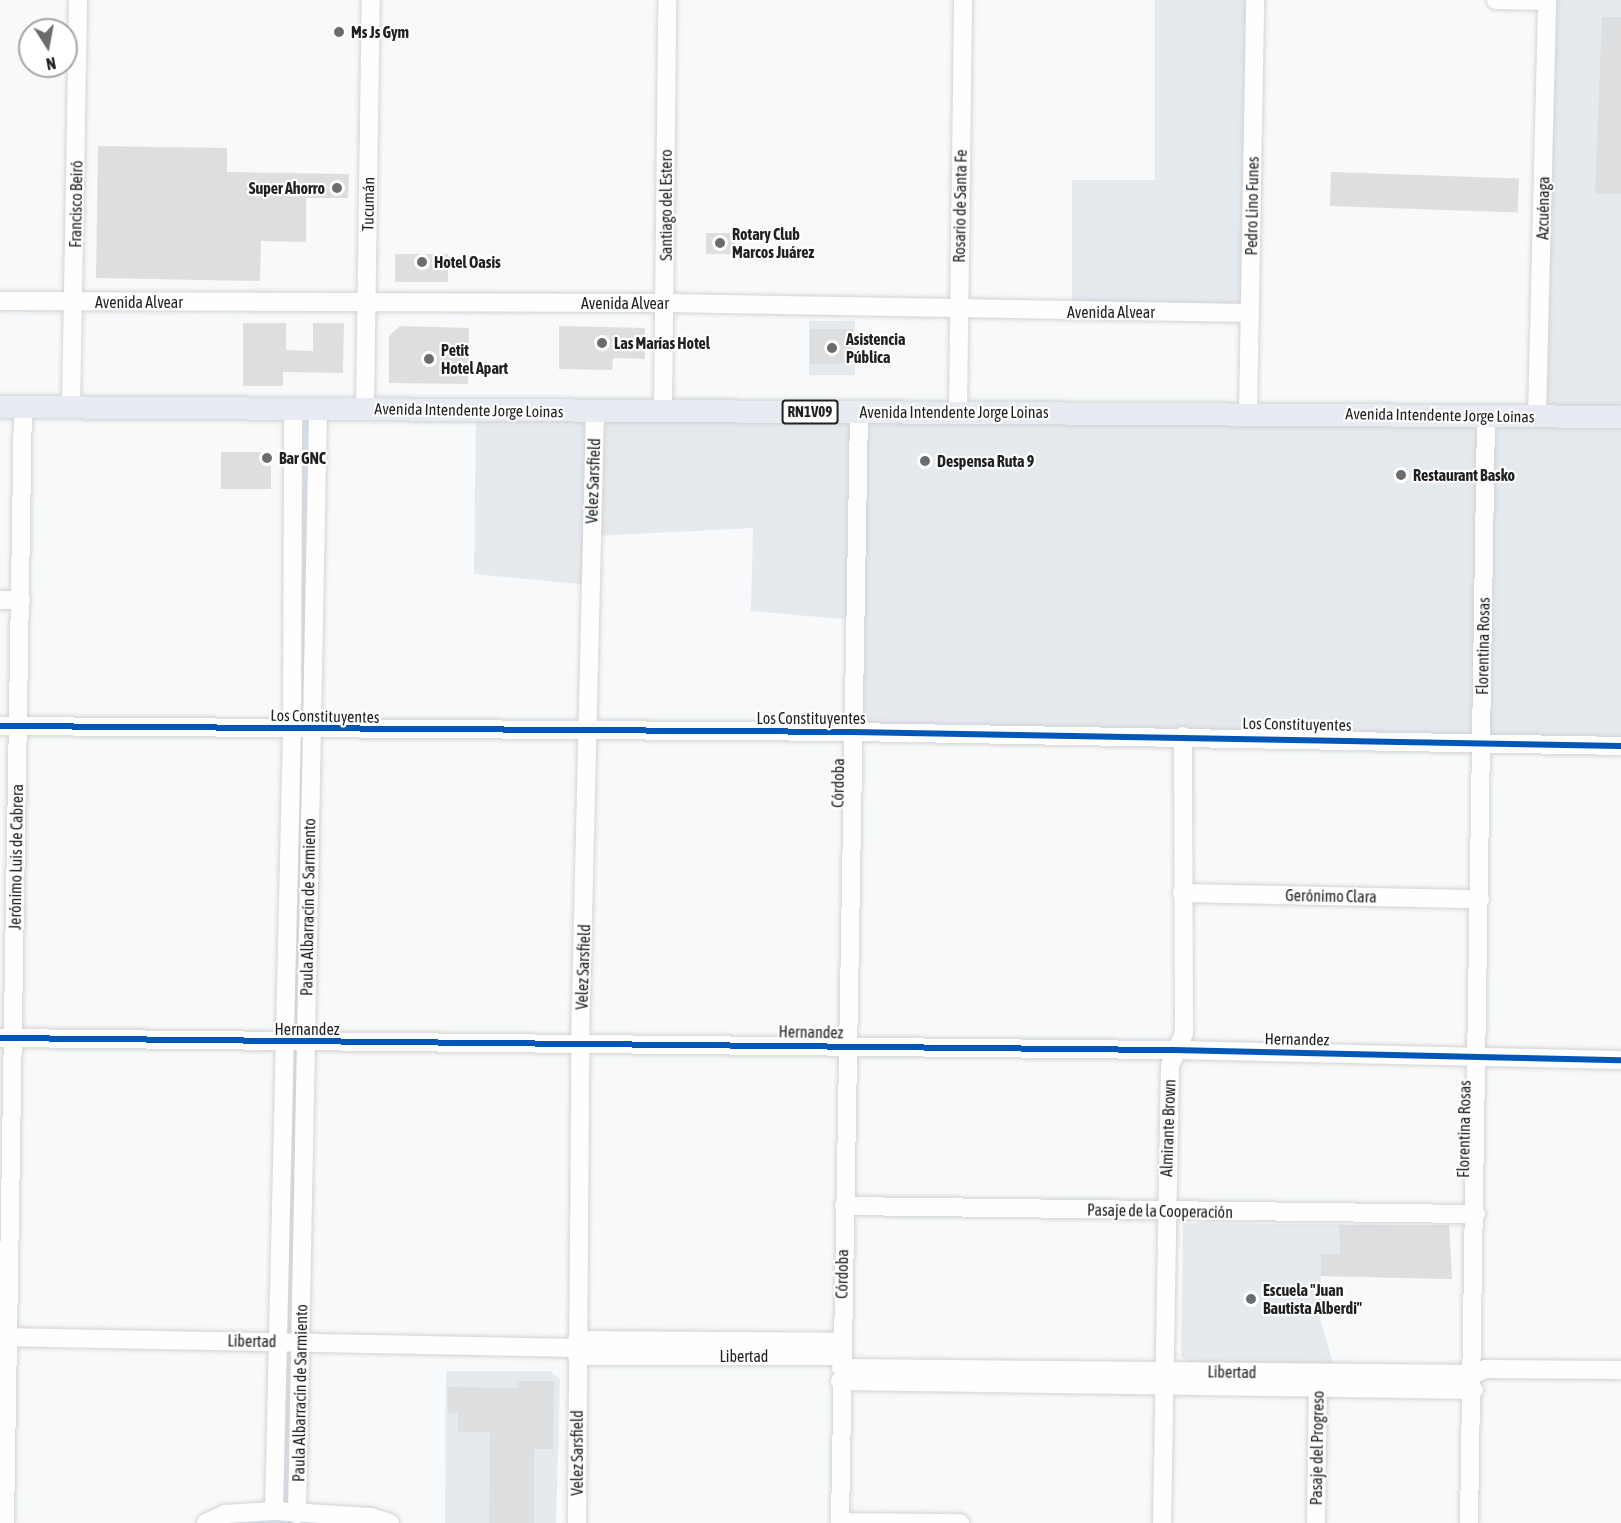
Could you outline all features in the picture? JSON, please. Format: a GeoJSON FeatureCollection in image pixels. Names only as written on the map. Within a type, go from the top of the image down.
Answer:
{"type":"FeatureCollection","features":[{"type":"Feature","properties":{"kind":"main road","name":"Avenida Intendente Jorge Loinas"},"geometry":{"type":"LineString","coordinates":[[0,407],[1621,417]]}},
{"type":"Feature","properties":{"kind":"street","name":"Francisco Beiró"},"geometry":{"type":"LineString","coordinates":[[71,408],[75,302],[78,0]]}},
{"type":"Feature","properties":{"kind":"street","name":"Tucumán"},"geometry":{"type":"LineString","coordinates":[[365,409],[371,0]]}},
{"type":"Feature","properties":{"kind":"street","name":"Santiago del Estero"},"geometry":{"type":"LineString","coordinates":[[663,410],[667,0]]}},
{"type":"Feature","properties":{"kind":"street","name":"Rosario de Santa Fe"},"geometry":{"type":"LineString","coordinates":[[958,413],[963,0]]}},
{"type":"Feature","properties":{"kind":"street","name":"Pedro Lino Funes"},"geometry":{"type":"LineString","coordinates":[[1248,413],[1255,0]]}},
{"type":"Feature","properties":{"kind":"street"},"geometry":{"type":"LineString","coordinates":[[1496,0],[1547,0]]}},
{"type":"Feature","properties":{"kind":"street","name":"Azcuénaga"},"geometry":{"type":"LineString","coordinates":[[1537,416],[1547,0]]}},
{"type":"Feature","properties":{"kind":"street","name":"Avenida Alvear"},"geometry":{"type":"LineString","coordinates":[[0,301],[665,303],[959,310],[1250,313]]}},
{"type":"Feature","properties":{"kind":"street","name":"Jerónimo Luis de Cabrera"},"geometry":{"type":"LineString","coordinates":[[5,1523],[4,1337],[9,727],[21,600],[23,408]]}},
{"type":"Feature","properties":{"kind":"street","name":"Paula Albarracín de Sarmiento"},"geometry":{"type":"LineString","coordinates":[[274,1511],[292,729],[293,409]]}},
{"type":"Feature","properties":{"kind":"street","name":"Paula Albarracín de Sarmiento"},"geometry":{"type":"LineString","coordinates":[[297,1514],[318,409]]}},
{"type":"Feature","properties":{"kind":"street","name":"Velez Sarsfield"},"geometry":{"type":"LineString","coordinates":[[577,1523],[580,1044],[595,411]]}},
{"type":"Feature","properties":{"kind":"street","name":"Córdoba"},"geometry":{"type":"LineString","coordinates":[[840,1522],[845,1046],[858,412]]}},
{"type":"Feature","properties":{"kind":"street","name":"Florentina Rosas"},"geometry":{"type":"LineString","coordinates":[[1469,1523],[1474,1382],[1486,416]]}},
{"type":"Feature","properties":{"kind":"street"},"geometry":{"type":"LineString","coordinates":[[0,600],[21,600]]}},
{"type":"Feature","properties":{"kind":"street","name":"Los Constituyentes"},"geometry":{"type":"LineString","coordinates":[[9,727],[852,732],[1482,740],[1621,746]]}},
{"type":"Feature","properties":{"kind":"street","name":"Almirante Brown"},"geometry":{"type":"LineString","coordinates":[[1162,1523],[1165,1212],[1170,1066],[1174,1050],[1184,1033],[1183,736]]}},
{"type":"Feature","properties":{"kind":"street","name":"Gerónimo Clara"},"geometry":{"type":"LineString","coordinates":[[1182,893],[1480,899]]}},
{"type":"Feature","properties":{"kind":"street","name":"Hernandez"},"geometry":{"type":"LineString","coordinates":[[7,1038],[284,1043],[1174,1050],[1621,1060]]}},
{"type":"Feature","properties":{"kind":"street","name":"Pasaje de la Cooperación"},"geometry":{"type":"LineString","coordinates":[[844,1206],[1165,1212],[1476,1214]]}},
{"type":"Feature","properties":{"kind":"street","name":"Libertad"},"geometry":{"type":"LineString","coordinates":[[4,1337],[577,1348],[1163,1377],[1318,1381],[1474,1382],[1485,1369],[1621,1370]]}},
{"type":"Feature","properties":{"kind":"street","name":"Pasaje del Progreso"},"geometry":{"type":"LineString","coordinates":[[1316,1523],[1318,1381]]}},
{"type":"Feature","properties":{"kind":"street"},"geometry":{"type":"LineString","coordinates":[[206,1523],[225,1514],[274,1511],[371,1517],[390,1523]]}},
{"type":"Feature","properties":{"kind":"street"},"geometry":{"type":"LineString","coordinates":[[840,1522],[960,1523]]}},
{"type":"Feature","properties":{"kind":"shaded area"},"geometry":{"type":"Polygon","coordinates":[[[1155,0],[1255,0],[1250,313],[1072,312],[1072,180],[1155,180],[1155,0]]]}},
{"type":"Feature","properties":{"kind":"shaded area"},"geometry":{"type":"Polygon","coordinates":[[[1547,0],[1621,0],[1621,746],[852,732],[854,620],[751,611],[753,528],[592,536],[590,585],[474,574],[476,409],[1537,416],[1547,0]]]}},
{"type":"Feature","properties":{"kind":"shaded area","name":"Asistencia Pública"},"geometry":{"type":"Polygon","coordinates":[[[809,321],[855,321],[855,375],[809,375],[809,321]]]}},
{"type":"Feature","properties":{"kind":"shaded area"},"geometry":{"type":"Polygon","coordinates":[[[293,409],[318,409],[297,1513],[390,1523],[206,1523],[274,1511],[293,409]]]}},
{"type":"Feature","properties":{"kind":"shaded area","name":"Escuela \"Juan Bautista Alberdi\""},"geometry":{"type":"Polygon","coordinates":[[[1183,1223],[1449,1225],[1452,1279],[1321,1276],[1320,1319],[1334,1366],[1188,1362],[1181,1356],[1183,1223]]]}},
{"type":"Feature","properties":{"kind":"shaded area"},"geometry":{"type":"Polygon","coordinates":[[[446,1371],[550,1371],[560,1379],[556,1523],[445,1523],[446,1371]]]}},
{"type":"Feature","properties":{"kind":"building"},"geometry":{"type":"Polygon","coordinates":[[[1602,17],[1621,17],[1621,194],[1595,194],[1602,17]]]}},
{"type":"Feature","properties":{"kind":"building"},"geometry":{"type":"Polygon","coordinates":[[[98,146],[227,148],[227,172],[349,174],[348,198],[306,198],[306,242],[261,241],[260,281],[96,278],[98,146]]]}},
{"type":"Feature","properties":{"kind":"building"},"geometry":{"type":"Polygon","coordinates":[[[1331,172],[1519,179],[1518,213],[1330,206],[1331,172]]]}},
{"type":"Feature","properties":{"kind":"building","name":"Rotary Club Marcos Juárez"},"geometry":{"type":"Polygon","coordinates":[[[706,233],[734,233],[734,254],[706,254],[706,233]]]}},
{"type":"Feature","properties":{"kind":"building","name":"Hotel Oasis"},"geometry":{"type":"Polygon","coordinates":[[[395,254],[448,254],[448,282],[395,282],[395,254]]]}},
{"type":"Feature","properties":{"kind":"building"},"geometry":{"type":"Polygon","coordinates":[[[243,323],[286,323],[286,350],[313,351],[313,323],[344,323],[343,373],[283,372],[283,386],[243,386],[243,323]]]}},
{"type":"Feature","properties":{"kind":"building","name":"Petit Hotel Apart"},"geometry":{"type":"Polygon","coordinates":[[[400,326],[469,328],[468,384],[389,383],[389,336],[400,326]]]}},
{"type":"Feature","properties":{"kind":"building","name":"Las Marías Hotel"},"geometry":{"type":"Polygon","coordinates":[[[559,326],[645,328],[645,359],[613,358],[612,370],[559,369],[559,326]]]}},
{"type":"Feature","properties":{"kind":"building","name":"Asistencia Pública"},"geometry":{"type":"Polygon","coordinates":[[[810,329],[853,329],[853,364],[810,364],[810,329]]]}},
{"type":"Feature","properties":{"kind":"building"},"geometry":{"type":"Polygon","coordinates":[[[221,452],[271,452],[271,489],[221,489],[221,452]]]}},
{"type":"Feature","properties":{"kind":"building"},"geometry":{"type":"Polygon","coordinates":[[[1339,1225],[1449,1225],[1452,1279],[1321,1276],[1321,1254],[1340,1254],[1339,1225]]]}},
{"type":"Feature","properties":{"kind":"building"},"geometry":{"type":"Polygon","coordinates":[[[517,1381],[554,1381],[553,1449],[534,1449],[534,1523],[489,1523],[490,1432],[458,1432],[458,1413],[448,1414],[448,1387],[517,1388],[517,1381]]]}},
{"type":"Feature","properties":{"kind":"cycle path"},"geometry":{"type":"LineString","coordinates":[[0,726],[852,732],[1621,746]]}},
{"type":"Feature","properties":{"kind":"cycle path"},"geometry":{"type":"LineString","coordinates":[[0,1038],[1174,1050],[1621,1060]]}},
{"type":"Feature","properties":{"kind":"place","name":"Ms Js Gym"},"geometry":{"type":"Point","coordinates":[339,32]}},
{"type":"Feature","properties":{"kind":"place","name":"Super Ahorro"},"geometry":{"type":"Point","coordinates":[337,188]}},
{"type":"Feature","properties":{"kind":"place","name":"Rotary Club Marcos Juárez"},"geometry":{"type":"Point","coordinates":[720,243]}},
{"type":"Feature","properties":{"kind":"place","name":"Hotel Oasis"},"geometry":{"type":"Point","coordinates":[422,262]}},
{"type":"Feature","properties":{"kind":"place","name":"Las Marías Hotel"},"geometry":{"type":"Point","coordinates":[602,343]}},
{"type":"Feature","properties":{"kind":"place","name":"Asistencia Pública"},"geometry":{"type":"Point","coordinates":[832,348]}},
{"type":"Feature","properties":{"kind":"place","name":"Petit Hotel Apart"},"geometry":{"type":"Point","coordinates":[429,359]}},
{"type":"Feature","properties":{"kind":"place","name":"Bar GNC"},"geometry":{"type":"Point","coordinates":[267,458]}},
{"type":"Feature","properties":{"kind":"place","name":"Despensa Ruta 9"},"geometry":{"type":"Point","coordinates":[925,461]}},
{"type":"Feature","properties":{"kind":"place","name":"Restaurant Basko"},"geometry":{"type":"Point","coordinates":[1401,475]}},
{"type":"Feature","properties":{"kind":"place","name":"Escuela \"Juan Bautista Alberdi\""},"geometry":{"type":"Point","coordinates":[1251,1299]}}]}
